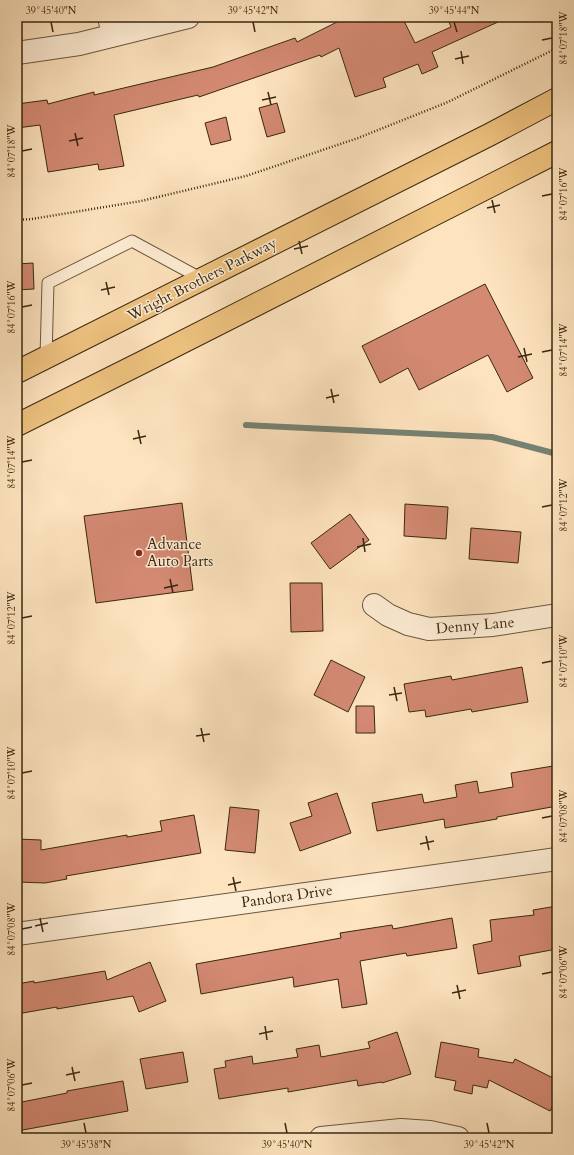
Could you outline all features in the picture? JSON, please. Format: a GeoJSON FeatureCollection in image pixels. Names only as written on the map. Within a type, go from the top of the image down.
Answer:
{"type":"FeatureCollection","features":[{"type":"Feature","properties":{"kind":"main road","name":"Wright Brothers Parkway"},"geometry":{"type":"LineString","coordinates":[[17,372],[489,135],[557,99]]}},
{"type":"Feature","properties":{"kind":"main road"},"geometry":{"type":"LineString","coordinates":[[17,425],[557,152]]}},
{"type":"Feature","properties":{"kind":"street"},"geometry":{"type":"LineString","coordinates":[[17,53],[79,44],[111,26],[188,17]]}},
{"type":"Feature","properties":{"kind":"street","name":"Denny Lane"},"geometry":{"type":"LineString","coordinates":[[374,605],[388,615],[408,624],[429,629],[493,625],[557,615]]}},
{"type":"Feature","properties":{"kind":"street","name":"Pandora Drive"},"geometry":{"type":"LineString","coordinates":[[17,934],[557,859]]}},
{"type":"Feature","properties":{"kind":"street"},"geometry":{"type":"LineString","coordinates":[[321,1138],[401,1130],[430,1132],[458,1138]]}},
{"type":"Feature","properties":{"kind":"lane"},"geometry":{"type":"LineString","coordinates":[[46,357],[48,283],[132,242],[202,279]]}},
{"type":"Feature","properties":{"kind":"path"},"geometry":{"type":"LineString","coordinates":[[17,220],[32,219],[141,201],[246,176],[358,138],[448,102],[557,48]]}},
{"type":"Feature","properties":{"kind":"building"},"geometry":{"type":"Polygon","coordinates":[[[347,17],[402,17],[415,43],[451,27],[447,17],[509,17],[432,52],[438,67],[422,74],[418,64],[383,78],[386,87],[355,97],[339,48],[321,57],[320,55],[199,97],[198,95],[114,115],[124,166],[99,170],[98,164],[48,172],[40,125],[17,128],[17,104],[47,100],[48,104],[94,92],[94,95],[213,67],[295,38],[297,42],[347,17]]]}},
{"type":"Feature","properties":{"kind":"building"},"geometry":{"type":"Polygon","coordinates":[[[277,103],[285,132],[267,137],[259,108],[277,103]]]}},
{"type":"Feature","properties":{"kind":"building"},"geometry":{"type":"Polygon","coordinates":[[[226,117],[231,140],[211,145],[205,123],[226,117]]]}},
{"type":"Feature","properties":{"kind":"building"},"geometry":{"type":"Polygon","coordinates":[[[33,263],[34,289],[17,290],[17,264],[33,263]]]}},
{"type":"Feature","properties":{"kind":"building"},"geometry":{"type":"Polygon","coordinates":[[[485,284],[533,378],[507,392],[488,355],[419,390],[408,368],[380,383],[362,346],[485,284]]]}},
{"type":"Feature","properties":{"kind":"building","name":"Advance Auto Parts"},"geometry":{"type":"Polygon","coordinates":[[[182,503],[193,590],[96,603],[84,516],[182,503]]]}},
{"type":"Feature","properties":{"kind":"building"},"geometry":{"type":"Polygon","coordinates":[[[405,504],[448,507],[446,539],[404,536],[405,504]]]}},
{"type":"Feature","properties":{"kind":"building"},"geometry":{"type":"Polygon","coordinates":[[[350,514],[369,540],[330,569],[311,543],[350,514]]]}},
{"type":"Feature","properties":{"kind":"building"},"geometry":{"type":"Polygon","coordinates":[[[471,528],[521,532],[518,563],[469,559],[471,528]]]}},
{"type":"Feature","properties":{"kind":"building"},"geometry":{"type":"Polygon","coordinates":[[[290,583],[322,583],[323,631],[291,632],[290,583]]]}},
{"type":"Feature","properties":{"kind":"building"},"geometry":{"type":"Polygon","coordinates":[[[331,660],[365,677],[348,712],[314,695],[331,660]]]}},
{"type":"Feature","properties":{"kind":"building"},"geometry":{"type":"Polygon","coordinates":[[[522,667],[528,702],[472,712],[471,709],[426,717],[425,710],[409,712],[404,684],[451,676],[452,680],[522,667]]]}},
{"type":"Feature","properties":{"kind":"building"},"geometry":{"type":"Polygon","coordinates":[[[356,706],[374,706],[375,733],[356,733],[356,706]]]}},
{"type":"Feature","properties":{"kind":"building"},"geometry":{"type":"Polygon","coordinates":[[[553,766],[554,776],[557,776],[557,806],[445,828],[444,819],[377,831],[372,803],[422,794],[424,803],[457,797],[455,785],[477,781],[479,793],[513,787],[511,773],[553,766]]]}},
{"type":"Feature","properties":{"kind":"building"},"geometry":{"type":"Polygon","coordinates":[[[337,793],[351,833],[300,851],[290,823],[312,816],[308,803],[337,793]]]}},
{"type":"Feature","properties":{"kind":"building"},"geometry":{"type":"Polygon","coordinates":[[[230,807],[259,810],[255,853],[225,850],[230,807]]]}},
{"type":"Feature","properties":{"kind":"building"},"geometry":{"type":"Polygon","coordinates":[[[194,815],[201,853],[66,876],[67,879],[45,883],[17,882],[17,839],[41,840],[41,850],[127,835],[127,837],[162,831],[160,821],[194,815]]]}},
{"type":"Feature","properties":{"kind":"building"},"geometry":{"type":"Polygon","coordinates":[[[557,906],[557,949],[519,956],[521,966],[478,974],[473,945],[492,941],[490,920],[534,915],[533,910],[557,906]]]}},
{"type":"Feature","properties":{"kind":"building"},"geometry":{"type":"Polygon","coordinates":[[[452,918],[457,948],[407,956],[406,953],[360,961],[367,1004],[342,1008],[338,979],[294,987],[293,977],[201,994],[196,964],[341,938],[340,933],[392,925],[393,929],[452,918]]]}},
{"type":"Feature","properties":{"kind":"building"},"geometry":{"type":"Polygon","coordinates":[[[150,962],[166,1001],[139,1012],[133,996],[17,1014],[17,984],[34,981],[34,983],[105,971],[107,980],[150,962]]]}},
{"type":"Feature","properties":{"kind":"building"},"geometry":{"type":"Polygon","coordinates":[[[397,1032],[411,1074],[382,1083],[358,1086],[357,1080],[288,1092],[288,1088],[219,1099],[214,1069],[226,1067],[225,1061],[252,1056],[253,1064],[298,1057],[296,1049],[319,1045],[321,1057],[370,1048],[368,1042],[397,1032]]]}},
{"type":"Feature","properties":{"kind":"building"},"geometry":{"type":"Polygon","coordinates":[[[441,1042],[479,1049],[478,1057],[513,1063],[515,1059],[557,1080],[557,1098],[550,1111],[489,1080],[487,1088],[473,1085],[472,1094],[454,1090],[456,1081],[435,1077],[441,1042]]]}},
{"type":"Feature","properties":{"kind":"building"},"geometry":{"type":"Polygon","coordinates":[[[183,1052],[188,1082],[146,1089],[140,1059],[183,1052]]]}},
{"type":"Feature","properties":{"kind":"building"},"geometry":{"type":"Polygon","coordinates":[[[123,1081],[128,1111],[17,1131],[17,1103],[67,1093],[67,1091],[123,1081]]]}},
{"type":"Feature","properties":{"kind":"waterway"},"geometry":{"type":"LineString","coordinates":[[246,425],[492,437],[557,454]]}},
{"type":"Feature","properties":{"kind":"place","name":"Advance Auto Parts"},"geometry":{"type":"Point","coordinates":[139,553]}}]}
